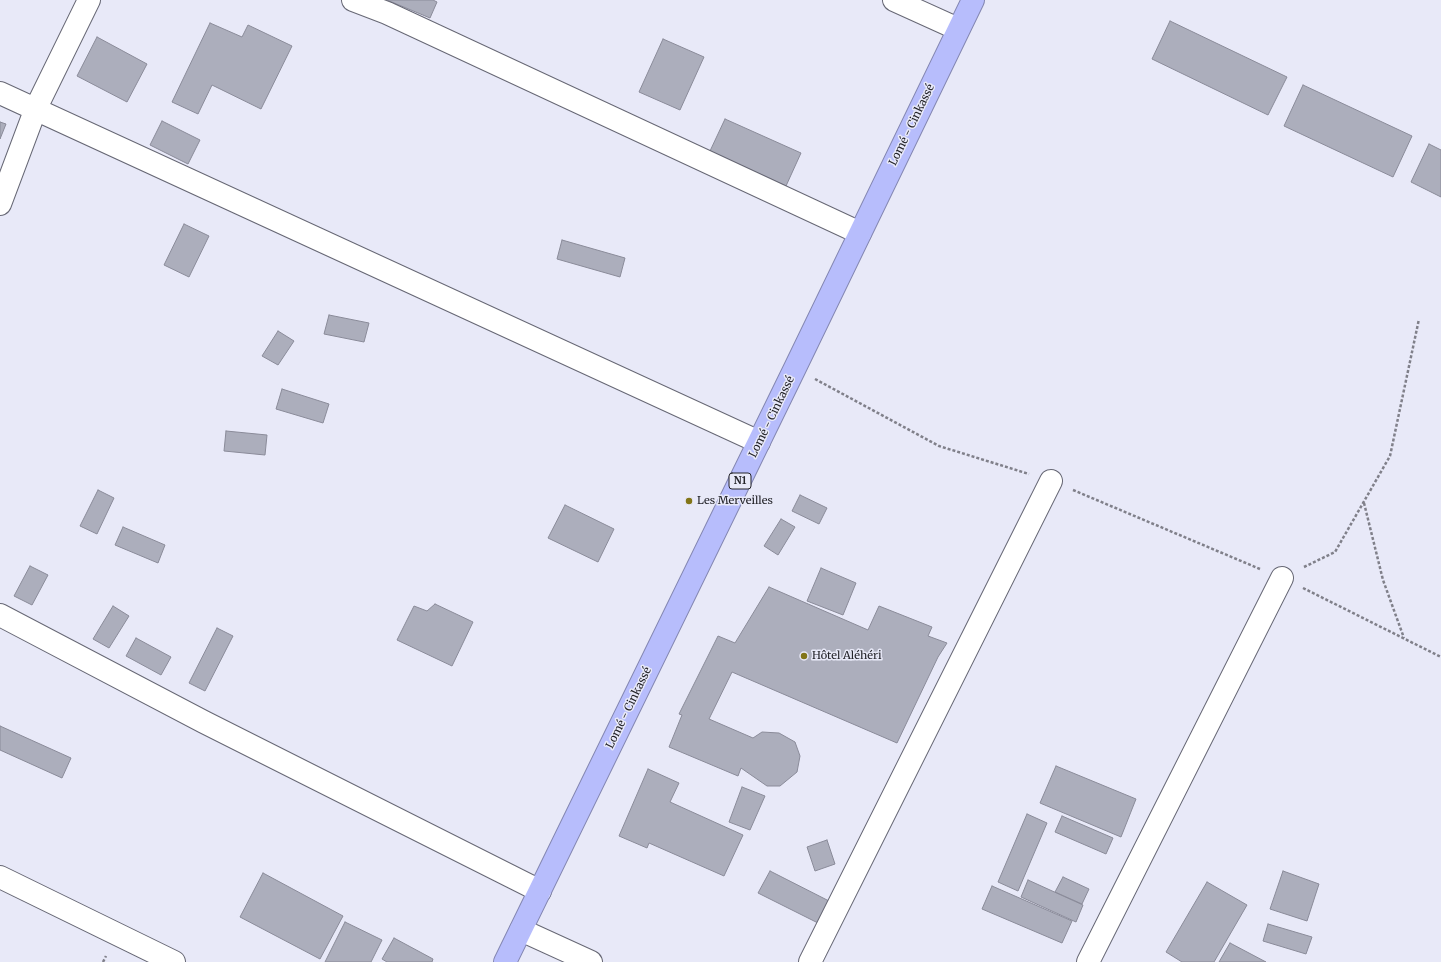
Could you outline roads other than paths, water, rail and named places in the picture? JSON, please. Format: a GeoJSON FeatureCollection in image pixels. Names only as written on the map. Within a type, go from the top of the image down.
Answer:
{"type":"FeatureCollection","features":[{"type":"Feature","properties":{"kind":"highway","name":"Lomé - Cinkassé"},"geometry":{"type":"LineString","coordinates":[[505,962],[973,0]]}},
{"type":"Feature","properties":{"kind":"street"},"geometry":{"type":"LineString","coordinates":[[0,204],[36,108],[89,0]]}},
{"type":"Feature","properties":{"kind":"street"},"geometry":{"type":"LineString","coordinates":[[353,0],[386,13],[860,233]]}},
{"type":"Feature","properties":{"kind":"street"},"geometry":{"type":"LineString","coordinates":[[894,0],[958,29]]}},
{"type":"Feature","properties":{"kind":"street"},"geometry":{"type":"LineString","coordinates":[[0,93],[36,108],[759,442]]}},
{"type":"Feature","properties":{"kind":"street"},"geometry":{"type":"LineString","coordinates":[[810,962],[1051,481]]}},
{"type":"Feature","properties":{"kind":"street"},"geometry":{"type":"LineString","coordinates":[[1088,962],[1282,578]]}},
{"type":"Feature","properties":{"kind":"street"},"geometry":{"type":"LineString","coordinates":[[0,615],[204,722],[540,891]]}},
{"type":"Feature","properties":{"kind":"street"},"geometry":{"type":"LineString","coordinates":[[0,877],[174,962]]}},
{"type":"Feature","properties":{"kind":"street"},"geometry":{"type":"LineString","coordinates":[[520,930],[591,962]]}},
{"type":"Feature","properties":{"kind":"place","name":"Les Merveilles"},"geometry":{"type":"Point","coordinates":[689,501]}},
{"type":"Feature","properties":{"kind":"place","name":"Hôtel Aléhéri"},"geometry":{"type":"Point","coordinates":[804,656]}}]}
